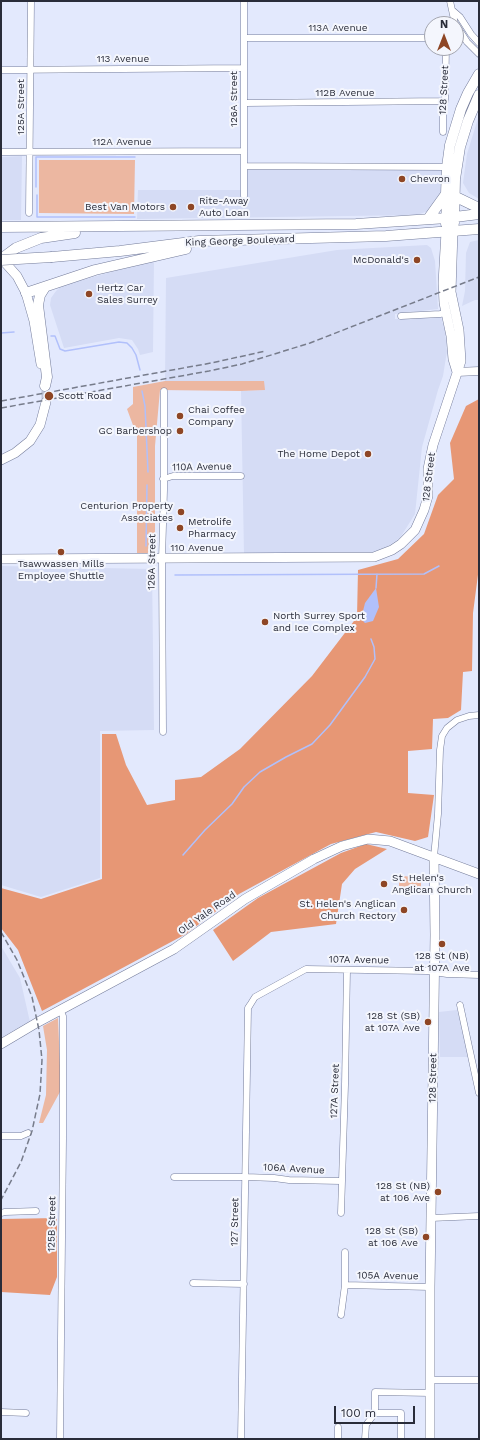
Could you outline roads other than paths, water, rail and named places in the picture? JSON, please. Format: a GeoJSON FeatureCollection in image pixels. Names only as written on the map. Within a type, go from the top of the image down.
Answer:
{"type":"FeatureCollection","features":[{"type":"Feature","properties":{"kind":"main road"},"geometry":{"type":"LineString","coordinates":[[450,195],[447,167],[453,132],[468,93],[479,74]]}},
{"type":"Feature","properties":{"kind":"main road"},"geometry":{"type":"LineString","coordinates":[[428,219],[450,195],[460,147],[468,121],[479,95]]}},
{"type":"Feature","properties":{"kind":"main road"},"geometry":{"type":"LineString","coordinates":[[450,195],[479,208]]}},
{"type":"Feature","properties":{"kind":"main road","name":"128 Street"},"geometry":{"type":"LineString","coordinates":[[450,195],[449,232],[443,283],[453,358],[457,372]]}},
{"type":"Feature","properties":{"kind":"main road","name":"King George Boulevard"},"geometry":{"type":"LineString","coordinates":[[1,228],[356,224],[479,214]]}},
{"type":"Feature","properties":{"kind":"main road"},"geometry":{"type":"LineString","coordinates":[[46,388],[34,321],[26,293],[17,276],[1,259],[16,248],[53,235],[169,230],[221,226]]}},
{"type":"Feature","properties":{"kind":"main road","name":"King George Boulevard"},"geometry":{"type":"LineString","coordinates":[[1,259],[114,252],[199,241],[233,239],[338,238],[479,229]]}},
{"type":"Feature","properties":{"kind":"main road","name":"128 Street"},"geometry":{"type":"LineString","coordinates":[[392,550],[401,544],[415,530],[424,510],[428,496],[428,469],[432,451],[461,361],[459,330],[451,292],[449,232]]}},
{"type":"Feature","properties":{"kind":"main road"},"geometry":{"type":"LineString","coordinates":[[26,293],[108,267],[171,252],[212,245],[233,239]]}},
{"type":"Feature","properties":{"kind":"main road"},"geometry":{"type":"LineString","coordinates":[[45,287],[38,300],[38,310],[47,378],[46,388]]}},
{"type":"Feature","properties":{"kind":"main road"},"geometry":{"type":"LineString","coordinates":[[1,460],[15,454],[30,441],[40,425],[46,402]]}},
{"type":"Feature","properties":{"kind":"main road","name":"110 Avenue"},"geometry":{"type":"LineString","coordinates":[[1,559],[374,557],[392,550]]}},
{"type":"Feature","properties":{"kind":"main road","name":"Old Yale Road"},"geometry":{"type":"LineString","coordinates":[[1,1044],[60,1010],[174,949],[246,899],[314,859],[342,846],[368,839],[381,840],[404,845],[479,874]]}},
{"type":"Feature","properties":{"kind":"main road","name":"128 Street"},"geometry":{"type":"LineString","coordinates":[[430,1439],[430,1287],[435,935],[434,857]]}},
{"type":"Feature","properties":{"kind":"street","name":"125A Street"},"geometry":{"type":"LineString","coordinates":[[29,213],[31,152],[31,1]]}},
{"type":"Feature","properties":{"kind":"street","name":"126A Street"},"geometry":{"type":"LineString","coordinates":[[244,1],[244,196]]}},
{"type":"Feature","properties":{"kind":"street"},"geometry":{"type":"LineString","coordinates":[[450,1],[453,16]]}},
{"type":"Feature","properties":{"kind":"street"},"geometry":{"type":"LineString","coordinates":[[452,10],[479,43]]}},
{"type":"Feature","properties":{"kind":"street"},"geometry":{"type":"LineString","coordinates":[[464,37],[479,54]]}},
{"type":"Feature","properties":{"kind":"street","name":"113A Avenue"},"geometry":{"type":"LineString","coordinates":[[244,38],[424,38]]}},
{"type":"Feature","properties":{"kind":"street","name":"128 Street"},"geometry":{"type":"LineString","coordinates":[[443,132],[446,56]]}},
{"type":"Feature","properties":{"kind":"street","name":"113 Avenue"},"geometry":{"type":"LineString","coordinates":[[1,70],[244,68]]}},
{"type":"Feature","properties":{"kind":"street","name":"112B Avenue"},"geometry":{"type":"LineString","coordinates":[[244,103],[445,101]]}},
{"type":"Feature","properties":{"kind":"street","name":"112A Avenue"},"geometry":{"type":"LineString","coordinates":[[1,152],[244,152]]}},
{"type":"Feature","properties":{"kind":"street"},"geometry":{"type":"LineString","coordinates":[[244,166],[447,167]]}},
{"type":"Feature","properties":{"kind":"street"},"geometry":{"type":"LineString","coordinates":[[401,316],[440,314],[446,312]]}},
{"type":"Feature","properties":{"kind":"street"},"geometry":{"type":"LineString","coordinates":[[457,372],[479,371]]}},
{"type":"Feature","properties":{"kind":"street","name":"126A Street"},"geometry":{"type":"LineString","coordinates":[[162,732],[164,391]]}},
{"type":"Feature","properties":{"kind":"street","name":"110A Avenue"},"geometry":{"type":"LineString","coordinates":[[163,479],[173,476],[241,476]]}},
{"type":"Feature","properties":{"kind":"street","name":"128 Street"},"geometry":{"type":"LineString","coordinates":[[434,857],[439,790],[440,742],[445,730],[453,722],[464,717],[479,715]]}},
{"type":"Feature","properties":{"kind":"street","name":"107A Avenue"},"geometry":{"type":"LineString","coordinates":[[250,1005],[255,997],[306,970],[434,972],[479,976]]}},
{"type":"Feature","properties":{"kind":"street","name":"127A Street"},"geometry":{"type":"LineString","coordinates":[[341,1214],[347,970]]}},
{"type":"Feature","properties":{"kind":"street","name":"127 Street"},"geometry":{"type":"LineString","coordinates":[[242,1439],[248,1008],[250,1005]]}},
{"type":"Feature","properties":{"kind":"street"},"geometry":{"type":"LineString","coordinates":[[460,1005],[466,1027],[466,1037],[476,1066],[479,1093]]}},
{"type":"Feature","properties":{"kind":"street","name":"125B Street"},"geometry":{"type":"LineString","coordinates":[[60,1010],[63,1016],[63,1077],[60,1439]]}},
{"type":"Feature","properties":{"kind":"street"},"geometry":{"type":"LineString","coordinates":[[1,1136],[22,1136],[28,1133]]}},
{"type":"Feature","properties":{"kind":"street","name":"106A Avenue"},"geometry":{"type":"LineString","coordinates":[[174,1177],[246,1177],[341,1181]]}},
{"type":"Feature","properties":{"kind":"street"},"geometry":{"type":"LineString","coordinates":[[1,1213],[36,1211]]}},
{"type":"Feature","properties":{"kind":"street"},"geometry":{"type":"LineString","coordinates":[[431,1218],[479,1216]]}},
{"type":"Feature","properties":{"kind":"street"},"geometry":{"type":"LineString","coordinates":[[341,1315],[345,1285],[346,1252]]}},
{"type":"Feature","properties":{"kind":"street"},"geometry":{"type":"LineString","coordinates":[[193,1283],[244,1284]]}},
{"type":"Feature","properties":{"kind":"street","name":"105A Avenue"},"geometry":{"type":"LineString","coordinates":[[345,1285],[430,1287]]}},
{"type":"Feature","properties":{"kind":"street"},"geometry":{"type":"LineString","coordinates":[[431,1380],[479,1380]]}},
{"type":"Feature","properties":{"kind":"street"},"geometry":{"type":"LineString","coordinates":[[365,1439],[366,1425],[375,1413],[375,1392],[431,1393]]}},
{"type":"Feature","properties":{"kind":"street"},"geometry":{"type":"LineString","coordinates":[[1,1412],[26,1413]]}},
{"type":"Feature","properties":{"kind":"street"},"geometry":{"type":"LineString","coordinates":[[375,1413],[401,1413],[401,1439]]}},
{"type":"Feature","properties":{"kind":"street"},"geometry":{"type":"LineString","coordinates":[[338,1426],[338,1439]]}},
{"type":"Feature","properties":{"kind":"water"},"geometry":{"type":"Polygon","coordinates":[[[376,588],[379,607],[373,621],[365,623],[362,620],[362,615],[365,603],[376,588]]]}},
{"type":"Feature","properties":{"kind":"waterway"},"geometry":{"type":"LineString","coordinates":[[36,187],[36,157],[135,157]]}},
{"type":"Feature","properties":{"kind":"waterway"},"geometry":{"type":"LineString","coordinates":[[37,195],[37,217],[135,217]]}},
{"type":"Feature","properties":{"kind":"waterway"},"geometry":{"type":"LineString","coordinates":[[1,333],[14,332]]}},
{"type":"Feature","properties":{"kind":"waterway"},"geometry":{"type":"LineString","coordinates":[[51,336],[55,336],[60,349],[65,351],[119,342],[127,343],[136,355],[140,370]]}},
{"type":"Feature","properties":{"kind":"waterway"},"geometry":{"type":"LineString","coordinates":[[142,391],[145,406],[148,472]]}},
{"type":"Feature","properties":{"kind":"waterway"},"geometry":{"type":"LineString","coordinates":[[146,546],[147,485]]}},
{"type":"Feature","properties":{"kind":"waterway"},"geometry":{"type":"LineString","coordinates":[[175,575],[424,574],[439,566]]}},
{"type":"Feature","properties":{"kind":"waterway"},"geometry":{"type":"LineString","coordinates":[[376,588],[377,574]]}},
{"type":"Feature","properties":{"kind":"waterway"},"geometry":{"type":"LineString","coordinates":[[183,855],[205,830],[232,804],[244,787],[260,772],[312,744],[330,725],[365,677],[375,659],[374,647],[371,639]]}},
{"type":"Feature","properties":{"kind":"tunnel"},"geometry":{"type":"LineString","coordinates":[[46,391],[46,402]]}},
{"type":"Feature","properties":{"kind":"railway"},"geometry":{"type":"LineString","coordinates":[[1,408],[242,364],[310,343],[479,277]]}},
{"type":"Feature","properties":{"kind":"railway"},"geometry":{"type":"LineString","coordinates":[[1,401],[211,363],[266,351]]}},
{"type":"Feature","properties":{"kind":"railway"},"geometry":{"type":"LineString","coordinates":[[1,932],[17,960],[32,997],[39,1030],[42,1060],[40,1094],[32,1131],[21,1162],[1,1200]]}},
{"type":"Feature","properties":{"kind":"place","name":"Chevron"},"geometry":{"type":"Point","coordinates":[402,179]}},
{"type":"Feature","properties":{"kind":"place","name":"Best Van Motors"},"geometry":{"type":"Point","coordinates":[173,207]}},
{"type":"Feature","properties":{"kind":"place","name":"Rite-Away Auto Loan"},"geometry":{"type":"Point","coordinates":[191,207]}},
{"type":"Feature","properties":{"kind":"place","name":"McDonald's"},"geometry":{"type":"Point","coordinates":[417,260]}},
{"type":"Feature","properties":{"kind":"place","name":"Hertz Car Sales Surrey"},"geometry":{"type":"Point","coordinates":[89,294]}},
{"type":"Feature","properties":{"kind":"place","name":"Scott Road"},"geometry":{"type":"Point","coordinates":[49,396]}},
{"type":"Feature","properties":{"kind":"place","name":"Chai Coffee Company"},"geometry":{"type":"Point","coordinates":[180,416]}},
{"type":"Feature","properties":{"kind":"place","name":"GC Barbershop"},"geometry":{"type":"Point","coordinates":[180,431]}},
{"type":"Feature","properties":{"kind":"place","name":"The Home Depot"},"geometry":{"type":"Point","coordinates":[368,454]}},
{"type":"Feature","properties":{"kind":"place","name":"Centurion Property Associates"},"geometry":{"type":"Point","coordinates":[181,512]}},
{"type":"Feature","properties":{"kind":"place","name":"Metrolife Pharmacy"},"geometry":{"type":"Point","coordinates":[180,528]}},
{"type":"Feature","properties":{"kind":"place","name":"Tsawwassen Mills Employee Shuttle"},"geometry":{"type":"Point","coordinates":[61,552]}},
{"type":"Feature","properties":{"kind":"place","name":"North Surrey Sport and Ice Complex"},"geometry":{"type":"Point","coordinates":[265,622]}},
{"type":"Feature","properties":{"kind":"place","name":"St. Helen's Anglican Church"},"geometry":{"type":"Point","coordinates":[384,884]}},
{"type":"Feature","properties":{"kind":"place","name":"St. Helen's Anglican Church Rectory"},"geometry":{"type":"Point","coordinates":[404,910]}},
{"type":"Feature","properties":{"kind":"place","name":"128 St (NB) at 107A Ave"},"geometry":{"type":"Point","coordinates":[442,944]}},
{"type":"Feature","properties":{"kind":"place","name":"128 St (SB) at 107A Ave"},"geometry":{"type":"Point","coordinates":[428,1022]}},
{"type":"Feature","properties":{"kind":"place","name":"128 St (NB) at 106 Ave"},"geometry":{"type":"Point","coordinates":[438,1192]}},
{"type":"Feature","properties":{"kind":"place","name":"128 St (SB) at 106 Ave"},"geometry":{"type":"Point","coordinates":[426,1237]}}]}
